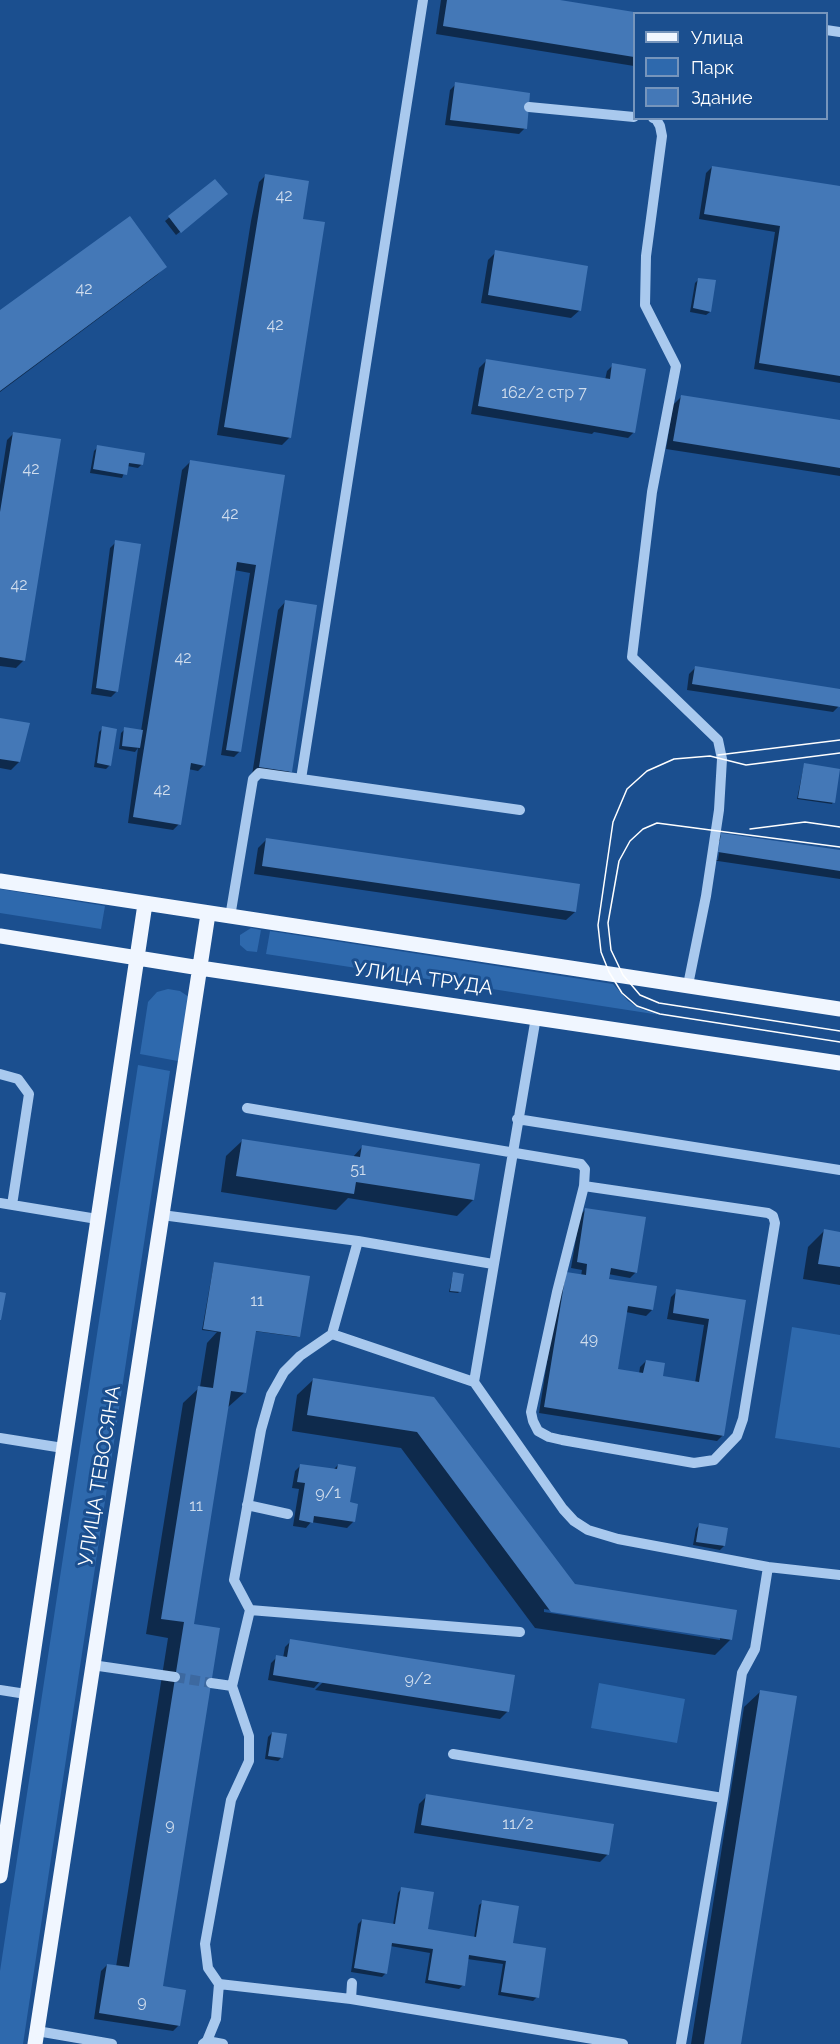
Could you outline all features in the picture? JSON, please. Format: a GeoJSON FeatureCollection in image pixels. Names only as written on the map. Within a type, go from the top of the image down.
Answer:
{"type":"FeatureCollection","features":[{"type":"Feature","properties":{"kind":"main road","name":"УЛИЦА ТРУДА"},"geometry":{"type":"LineString","coordinates":[[0,881],[840,1009]]}},
{"type":"Feature","properties":{"kind":"main road","name":"УЛИЦА ТЕВОСЯНА"},"geometry":{"type":"LineString","coordinates":[[0,1876],[146,904]]}},
{"type":"Feature","properties":{"kind":"main road","name":"УЛИЦА ТЕВОСЯНА"},"geometry":{"type":"LineString","coordinates":[[36,2037],[208,914]]}},
{"type":"Feature","properties":{"kind":"main road","name":"УЛИЦА ТРУДА"},"geometry":{"type":"LineString","coordinates":[[0,936],[840,1064]]}},
{"type":"Feature","properties":{"kind":"lane"},"geometry":{"type":"LineString","coordinates":[[301,779],[423,0]]}},
{"type":"Feature","properties":{"kind":"lane"},"geometry":{"type":"LineString","coordinates":[[529,107],[633,117]]}},
{"type":"Feature","properties":{"kind":"lane"},"geometry":{"type":"LineString","coordinates":[[657,120],[662,136],[646,256],[645,305],[676,366],[652,492],[632,657],[718,740],[722,759],[719,810],[706,896],[688,985]]}},
{"type":"Feature","properties":{"kind":"lane"},"geometry":{"type":"LineString","coordinates":[[230,917],[254,777],[262,773],[520,810]]}},
{"type":"Feature","properties":{"kind":"lane"},"geometry":{"type":"LineString","coordinates":[[474,1382],[536,1017]]}},
{"type":"Feature","properties":{"kind":"lane"},"geometry":{"type":"LineString","coordinates":[[0,1074],[18,1079],[29,1094],[12,1205]]}},
{"type":"Feature","properties":{"kind":"lane"},"geometry":{"type":"LineString","coordinates":[[247,1108],[581,1164],[585,1168],[584,1186],[531,1412],[533,1421],[538,1431],[562,1440],[694,1463],[714,1460],[737,1436],[743,1419],[775,1222],[773,1216],[768,1213],[584,1186]]}},
{"type":"Feature","properties":{"kind":"lane"},"geometry":{"type":"LineString","coordinates":[[517,1119],[840,1170]]}},
{"type":"Feature","properties":{"kind":"lane"},"geometry":{"type":"LineString","coordinates":[[0,1203],[97,1219]]}},
{"type":"Feature","properties":{"kind":"lane"},"geometry":{"type":"LineString","coordinates":[[162,1215],[358,1241],[493,1264]]}},
{"type":"Feature","properties":{"kind":"lane"},"geometry":{"type":"LineString","coordinates":[[223,2044],[205,2043],[216,2019],[219,1984],[208,1968],[205,1944],[231,1800],[249,1761],[249,1736],[232,1686],[250,1610],[234,1580],[261,1430],[271,1395],[284,1372],[300,1356],[332,1334],[358,1241]]}},
{"type":"Feature","properties":{"kind":"lane"},"geometry":{"type":"LineString","coordinates":[[332,1334],[474,1382],[563,1509],[588,1530],[618,1539],[768,1567],[840,1575]]}},
{"type":"Feature","properties":{"kind":"lane"},"geometry":{"type":"LineString","coordinates":[[0,1438],[63,1448]]}},
{"type":"Feature","properties":{"kind":"lane"},"geometry":{"type":"LineString","coordinates":[[247,1505],[288,1514]]}},
{"type":"Feature","properties":{"kind":"lane"},"geometry":{"type":"LineString","coordinates":[[681,2044],[742,1673],[755,1649],[768,1567]]}},
{"type":"Feature","properties":{"kind":"lane"},"geometry":{"type":"LineString","coordinates":[[250,1610],[520,1632]]}},
{"type":"Feature","properties":{"kind":"lane"},"geometry":{"type":"LineString","coordinates":[[92,1665],[175,1677]]}},
{"type":"Feature","properties":{"kind":"lane"},"geometry":{"type":"LineString","coordinates":[[212,1683],[232,1686]]}},
{"type":"Feature","properties":{"kind":"lane"},"geometry":{"type":"LineString","coordinates":[[0,1690],[26,1694]]}},
{"type":"Feature","properties":{"kind":"lane"},"geometry":{"type":"LineString","coordinates":[[453,1754],[723,1798]]}},
{"type":"Feature","properties":{"kind":"lane"},"geometry":{"type":"LineString","coordinates":[[351,1999],[352,1983]]}},
{"type":"Feature","properties":{"kind":"lane"},"geometry":{"type":"LineString","coordinates":[[219,1984],[351,1999],[622,2044]]}},
{"type":"Feature","properties":{"kind":"lane"},"geometry":{"type":"LineString","coordinates":[[36,2037],[112,2044]]}},
{"type":"Feature","properties":{"kind":"green space"},"geometry":{"type":"Polygon","coordinates":[[[0,889],[105,906],[101,929],[0,913],[0,889]]]}},
{"type":"Feature","properties":{"kind":"green space"},"geometry":{"type":"Polygon","coordinates":[[[251,928],[261,930],[257,952],[247,951],[240,945],[240,935],[251,928]]]}},
{"type":"Feature","properties":{"kind":"green space"},"geometry":{"type":"Polygon","coordinates":[[[270,931],[613,984],[628,1001],[641,1009],[660,1015],[266,954],[270,931]]]}},
{"type":"Feature","properties":{"kind":"green space"},"geometry":{"type":"Polygon","coordinates":[[[168,989],[180,991],[189,997],[183,1062],[140,1054],[148,1002],[157,992],[168,989]]]}},
{"type":"Feature","properties":{"kind":"green space"},"geometry":{"type":"Polygon","coordinates":[[[138,1065],[170,1071],[23,2044],[0,2044],[0,1971],[138,1065]]]}},
{"type":"Feature","properties":{"kind":"green space"},"geometry":{"type":"Polygon","coordinates":[[[792,1327],[840,1335],[840,1448],[775,1438],[792,1327]]]}},
{"type":"Feature","properties":{"kind":"green space"},"geometry":{"type":"Polygon","coordinates":[[[599,1683],[685,1699],[677,1743],[591,1728],[599,1683]]]}},
{"type":"Feature","properties":{"kind":"building"},"geometry":{"type":"Polygon","coordinates":[[[447,0],[560,0],[634,12],[633,57],[443,26],[447,0]]]}},
{"type":"Feature","properties":{"kind":"building"},"geometry":{"type":"Polygon","coordinates":[[[455,82],[530,93],[527,129],[450,120],[455,82]]]}},
{"type":"Feature","properties":{"kind":"building"},"geometry":{"type":"Polygon","coordinates":[[[712,166],[840,186],[840,376],[759,363],[780,226],[704,214],[712,166]]]}},
{"type":"Feature","properties":{"kind":"building"},"geometry":{"type":"Polygon","coordinates":[[[265,174],[309,181],[303,219],[325,222],[291,438],[224,427],[265,174]]]}},
{"type":"Feature","properties":{"kind":"building"},"geometry":{"type":"Polygon","coordinates":[[[215,179],[228,194],[181,233],[168,216],[215,179]]]}},
{"type":"Feature","properties":{"kind":"building"},"geometry":{"type":"Polygon","coordinates":[[[130,216],[167,267],[0,391],[0,310],[130,216]]]}},
{"type":"Feature","properties":{"kind":"building"},"geometry":{"type":"Polygon","coordinates":[[[495,250],[588,266],[581,311],[488,295],[495,250]]]}},
{"type":"Feature","properties":{"kind":"building"},"geometry":{"type":"Polygon","coordinates":[[[698,278],[716,280],[711,312],[693,308],[698,278]]]}},
{"type":"Feature","properties":{"kind":"building"},"geometry":{"type":"Polygon","coordinates":[[[486,359],[610,379],[612,363],[646,369],[635,433],[478,406],[486,359]]]}},
{"type":"Feature","properties":{"kind":"building"},"geometry":{"type":"Polygon","coordinates":[[[681,395],[840,420],[840,468],[673,441],[681,395]]]}},
{"type":"Feature","properties":{"kind":"building"},"geometry":{"type":"Polygon","coordinates":[[[13,432],[61,439],[25,661],[0,657],[0,512],[13,432]]]}},
{"type":"Feature","properties":{"kind":"building"},"geometry":{"type":"Polygon","coordinates":[[[97,445],[145,453],[143,465],[129,463],[127,475],[93,469],[97,445]]]}},
{"type":"Feature","properties":{"kind":"building"},"geometry":{"type":"Polygon","coordinates":[[[190,460],[285,475],[241,752],[226,750],[256,565],[237,562],[205,766],[191,763],[181,825],[133,817],[190,460]]]}},
{"type":"Feature","properties":{"kind":"building"},"geometry":{"type":"Polygon","coordinates":[[[115,540],[141,544],[118,692],[96,688],[115,540]]]}},
{"type":"Feature","properties":{"kind":"building"},"geometry":{"type":"Polygon","coordinates":[[[285,600],[317,605],[292,772],[259,767],[285,600]]]}},
{"type":"Feature","properties":{"kind":"building"},"geometry":{"type":"Polygon","coordinates":[[[695,666],[840,689],[840,707],[692,684],[695,666]]]}},
{"type":"Feature","properties":{"kind":"building"},"geometry":{"type":"Polygon","coordinates":[[[0,718],[30,723],[20,762],[0,759],[0,718]]]}},
{"type":"Feature","properties":{"kind":"building"},"geometry":{"type":"Polygon","coordinates":[[[102,726],[117,729],[111,766],[97,763],[102,726]]]}},
{"type":"Feature","properties":{"kind":"building"},"geometry":{"type":"Polygon","coordinates":[[[124,727],[143,730],[140,748],[122,746],[124,727]]]}},
{"type":"Feature","properties":{"kind":"building"},"geometry":{"type":"Polygon","coordinates":[[[804,763],[840,769],[835,803],[798,798],[804,763]]]}},
{"type":"Feature","properties":{"kind":"building"},"geometry":{"type":"Polygon","coordinates":[[[721,833],[840,850],[840,871],[718,852],[721,833]]]}},
{"type":"Feature","properties":{"kind":"building"},"geometry":{"type":"Polygon","coordinates":[[[266,838],[580,884],[576,912],[262,866],[266,838]]]}},
{"type":"Feature","properties":{"kind":"building"},"geometry":{"type":"Polygon","coordinates":[[[242,1139],[360,1157],[362,1145],[480,1164],[474,1200],[356,1182],[354,1194],[236,1176],[242,1139]]]}},
{"type":"Feature","properties":{"kind":"building"},"geometry":{"type":"Polygon","coordinates":[[[585,1208],[646,1217],[637,1273],[611,1268],[609,1279],[657,1286],[653,1310],[628,1306],[618,1369],[643,1373],[646,1360],[665,1363],[663,1376],[699,1382],[709,1319],[673,1313],[676,1289],[746,1300],[724,1436],[544,1407],[566,1272],[586,1275],[587,1264],[577,1262],[585,1208]]]}},
{"type":"Feature","properties":{"kind":"building"},"geometry":{"type":"Polygon","coordinates":[[[824,1229],[840,1232],[840,1267],[818,1264],[824,1229]]]}},
{"type":"Feature","properties":{"kind":"building"},"geometry":{"type":"Polygon","coordinates":[[[214,1262],[310,1276],[300,1337],[256,1331],[246,1393],[231,1391],[194,1624],[220,1628],[163,1986],[186,1990],[180,2026],[99,2013],[107,1964],[129,1967],[184,1622],[161,1619],[198,1386],[213,1388],[221,1332],[203,1329],[214,1262]]]}},
{"type":"Feature","properties":{"kind":"building"},"geometry":{"type":"Polygon","coordinates":[[[453,1272],[464,1274],[461,1292],[450,1291],[453,1272]]]}},
{"type":"Feature","properties":{"kind":"building"},"geometry":{"type":"Polygon","coordinates":[[[0,1292],[6,1293],[1,1320],[0,1320],[0,1292]]]}},
{"type":"Feature","properties":{"kind":"building"},"geometry":{"type":"Polygon","coordinates":[[[313,1378],[434,1397],[575,1584],[737,1610],[732,1640],[551,1612],[417,1432],[307,1415],[313,1378]]]}},
{"type":"Feature","properties":{"kind":"building"},"geometry":{"type":"Polygon","coordinates":[[[300,1464],[337,1469],[338,1464],[356,1467],[350,1502],[358,1504],[355,1522],[314,1516],[313,1523],[299,1520],[305,1483],[297,1482],[300,1464]]]}},
{"type":"Feature","properties":{"kind":"building"},"geometry":{"type":"Polygon","coordinates":[[[699,1523],[728,1528],[725,1546],[696,1542],[699,1523]]]}},
{"type":"Feature","properties":{"kind":"building"},"geometry":{"type":"Polygon","coordinates":[[[290,1639],[515,1675],[509,1712],[273,1675],[276,1655],[287,1657],[290,1639]]]}},
{"type":"Feature","properties":{"kind":"building"},"geometry":{"type":"Polygon","coordinates":[[[760,1690],[797,1696],[741,2044],[704,2044],[760,1690]]]}},
{"type":"Feature","properties":{"kind":"building"},"geometry":{"type":"Polygon","coordinates":[[[272,1732],[287,1734],[283,1758],[268,1756],[272,1732]]]}},
{"type":"Feature","properties":{"kind":"building"},"geometry":{"type":"Polygon","coordinates":[[[426,1794],[614,1824],[609,1855],[421,1825],[426,1794]]]}},
{"type":"Feature","properties":{"kind":"building"},"geometry":{"type":"Polygon","coordinates":[[[401,1887],[434,1892],[428,1929],[476,1937],[482,1900],[519,1906],[513,1943],[546,1948],[539,1998],[501,1992],[506,1961],[469,1955],[465,1986],[428,1980],[433,1949],[392,1943],[387,1974],[354,1968],[362,1919],[395,1924],[401,1887]]]}},
{"type":"Feature","properties":{"kind":"tunnel"},"geometry":{"type":"LineString","coordinates":[[175,1677],[211,1683]]}},
{"type":"Feature","properties":{"kind":"tram line"},"geometry":{"type":"LineString","coordinates":[[718,755],[840,740]]}},
{"type":"Feature","properties":{"kind":"tram line"},"geometry":{"type":"LineString","coordinates":[[840,753],[746,765],[710,756],[674,759],[647,771],[627,789],[613,822],[598,925],[601,952],[609,972],[622,993],[637,1006],[660,1014],[840,1042]]}},
{"type":"Feature","properties":{"kind":"tram line"},"geometry":{"type":"LineString","coordinates":[[750,829],[805,822],[840,827]]}},
{"type":"Feature","properties":{"kind":"tram line"},"geometry":{"type":"LineString","coordinates":[[840,847],[657,823],[643,829],[630,841],[619,861],[608,923],[611,950],[623,975],[640,995],[659,1003],[840,1031]]}}]}
